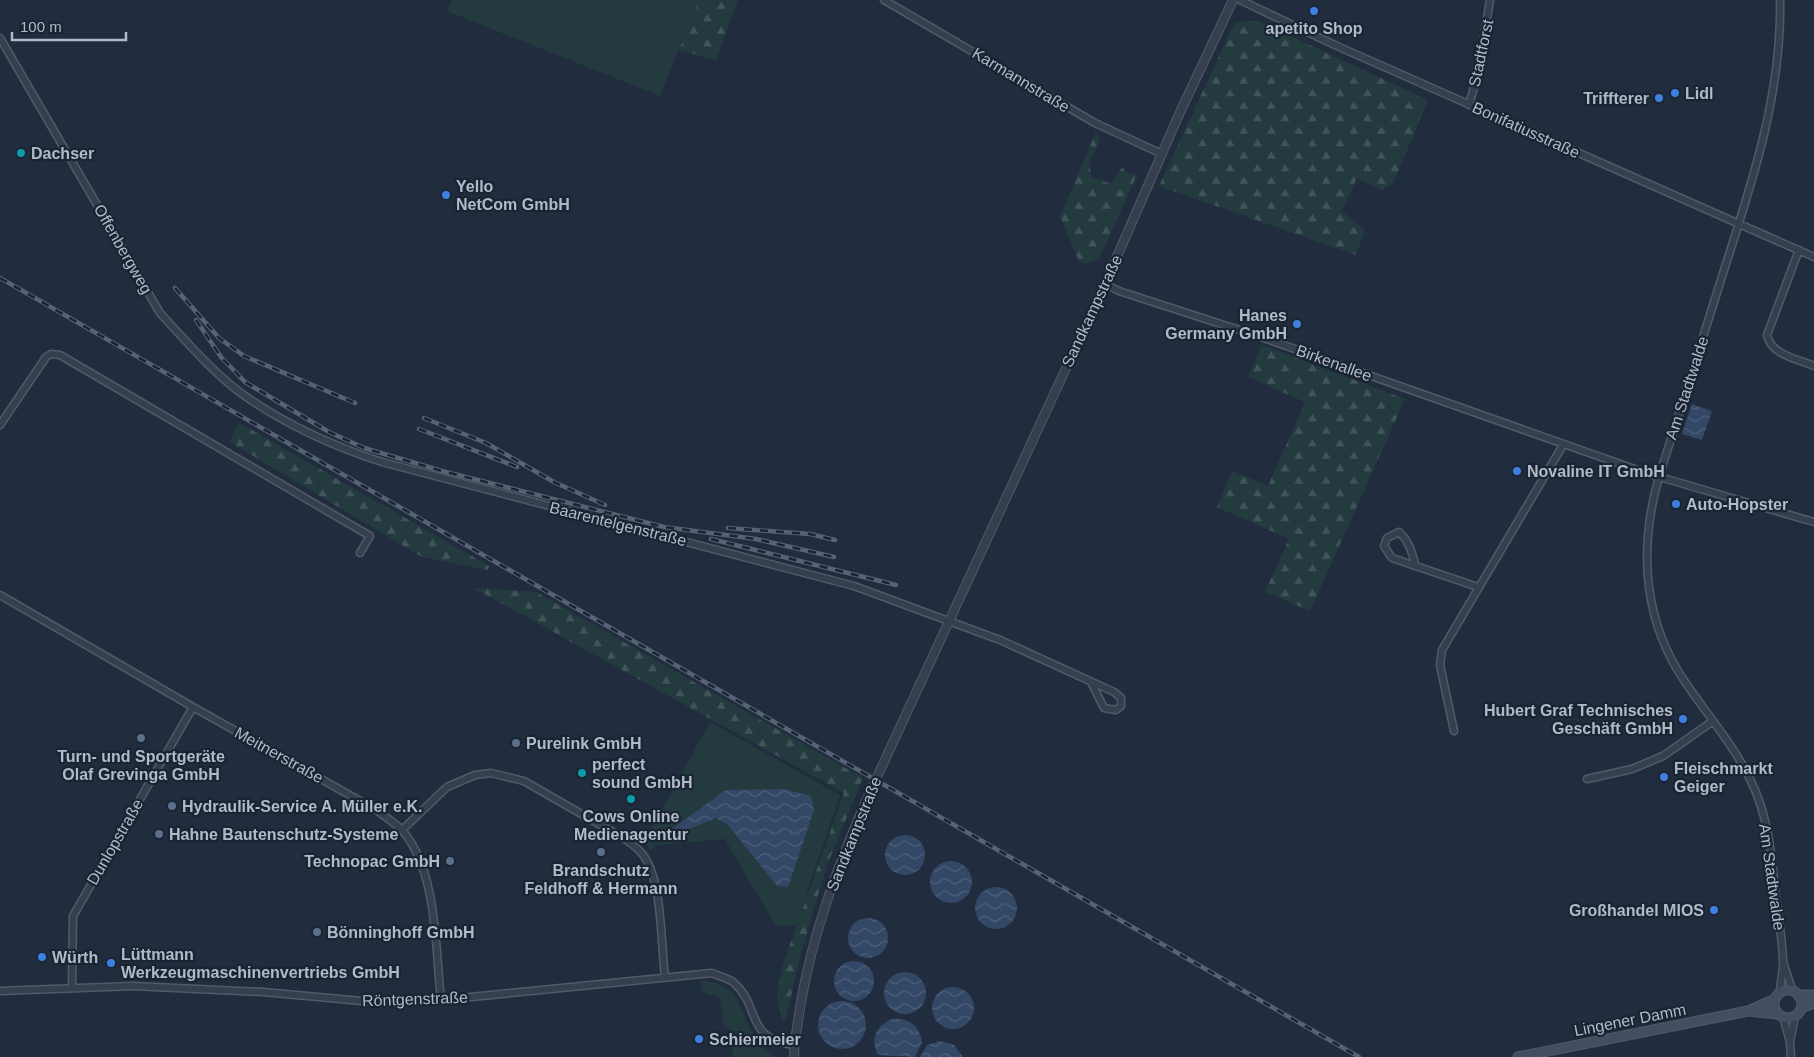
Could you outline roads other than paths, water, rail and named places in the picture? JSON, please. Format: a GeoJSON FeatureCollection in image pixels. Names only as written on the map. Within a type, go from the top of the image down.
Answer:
{"type":"FeatureCollection","features":[{"type":"Feature","properties":{"kind":"main road"},"geometry":{"type":"LineString","coordinates":[[1814,995],[1796,993],[1778,996],[1774,1007],[1780,1016],[1795,1016],[1801,1008],[1814,1003]]}},
{"type":"Feature","properties":{"kind":"main road"},"geometry":{"type":"LineString","coordinates":[[1796,993],[1801,1008]]}},
{"type":"Feature","properties":{"kind":"main road","name":"Lingener Damm"},"geometry":{"type":"LineString","coordinates":[[1518,1057],[1748,1011],[1778,996]]}},
{"type":"Feature","properties":{"kind":"main road","name":"Lingener Damm"},"geometry":{"type":"LineString","coordinates":[[1748,1011],[1780,1016]]}},
{"type":"Feature","properties":{"kind":"street","name":"Karmannstraße"},"geometry":{"type":"LineString","coordinates":[[884,0],[1095,123],[1162,154]]}},
{"type":"Feature","properties":{"kind":"street","name":"Sandkampstraße"},"geometry":{"type":"LineString","coordinates":[[794,1057],[794,1045],[803,989],[816,933],[840,862],[948,621],[1105,284],[1233,0]]}},
{"type":"Feature","properties":{"kind":"street","name":"Bonifatiusstraße"},"geometry":{"type":"LineString","coordinates":[[1240,0],[1469,105],[1814,257]]}},
{"type":"Feature","properties":{"kind":"street","name":"Stadtforst"},"geometry":{"type":"LineString","coordinates":[[1469,105],[1478,73],[1490,0]]}},
{"type":"Feature","properties":{"kind":"street","name":"Am Stadtwalde"},"geometry":{"type":"LineString","coordinates":[[1778,996],[1783,962],[1766,822],[1751,781],[1713,721],[1678,671],[1666,648],[1657,625],[1648,586],[1646,564],[1647,525],[1659,477],[1758,162],[1768,115],[1777,55],[1780,0]]}},
{"type":"Feature","properties":{"kind":"street","name":"Offenbergweg"},"geometry":{"type":"LineString","coordinates":[[0,38],[160,313],[191,347],[244,395],[290,423]]}},
{"type":"Feature","properties":{"kind":"street"},"geometry":{"type":"LineString","coordinates":[[1799,250],[1767,335],[1769,343],[1775,350],[1814,366]]}},
{"type":"Feature","properties":{"kind":"street","name":"Birkenallee"},"geometry":{"type":"LineString","coordinates":[[1105,284],[1119,291],[1261,337],[1563,445],[1659,477],[1814,522]]}},
{"type":"Feature","properties":{"kind":"street"},"geometry":{"type":"LineString","coordinates":[[0,425],[46,357],[51,354],[60,355],[370,536],[360,553]]}},
{"type":"Feature","properties":{"kind":"street","name":"Baarentelgenstraße"},"geometry":{"type":"LineString","coordinates":[[290,423],[338,447],[382,462],[803,571],[854,586],[948,621]]}},
{"type":"Feature","properties":{"kind":"street"},"geometry":{"type":"LineString","coordinates":[[1454,732],[1440,664],[1442,650],[1563,445]]}},
{"type":"Feature","properties":{"kind":"street"},"geometry":{"type":"LineString","coordinates":[[1415,566],[1414,554],[1405,538],[1399,532],[1387,538],[1384,546],[1392,558],[1415,566],[1478,587]]}},
{"type":"Feature","properties":{"kind":"street","name":"Meitnerstraße"},"geometry":{"type":"LineString","coordinates":[[0,595],[193,707],[378,810],[402,830],[419,858],[429,886],[441,1000]]}},
{"type":"Feature","properties":{"kind":"street"},"geometry":{"type":"LineString","coordinates":[[948,621],[1000,640],[1092,684],[1114,692],[1121,698],[1121,706],[1116,710],[1104,708],[1092,684]]}},
{"type":"Feature","properties":{"kind":"street","name":"Dunlopstraße"},"geometry":{"type":"LineString","coordinates":[[72,987],[73,916],[193,707]]}},
{"type":"Feature","properties":{"kind":"street"},"geometry":{"type":"LineString","coordinates":[[1587,779],[1632,769],[1663,756],[1713,721]]}},
{"type":"Feature","properties":{"kind":"street"},"geometry":{"type":"LineString","coordinates":[[402,830],[447,788],[475,774],[491,773],[516,777],[532,785],[625,839],[635,846],[647,860],[656,888],[665,977]]}},
{"type":"Feature","properties":{"kind":"street","name":"Am Stadtwalde"},"geometry":{"type":"LineString","coordinates":[[1783,962],[1796,993]]}},
{"type":"Feature","properties":{"kind":"street","name":"Röntgenstraße"},"geometry":{"type":"LineString","coordinates":[[0,991],[133,986],[263,992],[384,1003],[441,1000],[712,973],[732,981],[743,992],[764,1035],[779,1043],[794,1045]]}},
{"type":"Feature","properties":{"kind":"street"},"geometry":{"type":"LineString","coordinates":[[1780,1016],[1790,1042]]}},
{"type":"Feature","properties":{"kind":"street"},"geometry":{"type":"LineString","coordinates":[[1791,1057],[1790,1042],[1795,1016]]}},
{"type":"Feature","properties":{"kind":"water"},"geometry":{"type":"Polygon","coordinates":[[[1692,404],[1712,411],[1702,440],[1682,434],[1692,404]]]}},
{"type":"Feature","properties":{"kind":"water"},"geometry":{"type":"Polygon","coordinates":[[[784,789],[811,796],[814,810],[788,887],[777,886],[728,825],[716,818],[676,834],[673,828],[726,790],[784,789]]]}},
{"type":"Feature","properties":{"kind":"water"},"geometry":{"type":"Polygon","coordinates":[[[905,835],[919,841],[925,855],[919,869],[905,875],[891,869],[885,855],[891,841],[905,835]]]}},
{"type":"Feature","properties":{"kind":"water"},"geometry":{"type":"Polygon","coordinates":[[[951,861],[966,867],[972,882],[966,897],[951,903],[936,897],[930,882],[936,867],[951,861]]]}},
{"type":"Feature","properties":{"kind":"water"},"geometry":{"type":"Polygon","coordinates":[[[996,887],[1011,893],[1017,908],[1011,923],[996,929],[981,923],[975,908],[981,893],[996,887]]]}},
{"type":"Feature","properties":{"kind":"water"},"geometry":{"type":"Polygon","coordinates":[[[868,918],[882,924],[888,938],[882,952],[868,958],[854,952],[848,938],[854,924],[868,918]]]}},
{"type":"Feature","properties":{"kind":"water"},"geometry":{"type":"Polygon","coordinates":[[[854,961],[868,967],[874,981],[868,995],[854,1001],[840,995],[834,981],[840,967],[854,961]]]}},
{"type":"Feature","properties":{"kind":"water"},"geometry":{"type":"Polygon","coordinates":[[[905,972],[920,978],[926,993],[920,1008],[905,1014],[890,1008],[884,993],[890,978],[905,972]]]}},
{"type":"Feature","properties":{"kind":"water"},"geometry":{"type":"Polygon","coordinates":[[[953,987],[968,993],[974,1008],[968,1023],[953,1029],[938,1023],[932,1008],[938,993],[953,987]]]}},
{"type":"Feature","properties":{"kind":"water"},"geometry":{"type":"Polygon","coordinates":[[[837,1001],[847,1001],[859,1008],[866,1020],[866,1030],[859,1042],[847,1049],[837,1049],[829,1045],[822,1038],[818,1030],[818,1020],[822,1012],[829,1005],[837,1001]]]}},
{"type":"Feature","properties":{"kind":"water"},"geometry":{"type":"Polygon","coordinates":[[[892,1019],[908,1021],[919,1031],[922,1042],[915,1057],[878,1055],[875,1044],[876,1034],[882,1025],[892,1019]]]}},
{"type":"Feature","properties":{"kind":"water"},"geometry":{"type":"Polygon","coordinates":[[[940,1041],[954,1045],[963,1057],[920,1057],[927,1045],[940,1041]]]}},
{"type":"Feature","properties":{"kind":"railway"},"geometry":{"type":"LineString","coordinates":[[0,278],[1359,1057]]}},
{"type":"Feature","properties":{"kind":"railway"},"geometry":{"type":"LineString","coordinates":[[175,288],[219,338],[244,356],[355,403]]}},
{"type":"Feature","properties":{"kind":"railway"},"geometry":{"type":"LineString","coordinates":[[196,320],[221,357],[245,382],[329,432],[364,448],[442,471],[664,527],[756,539],[834,557]]}},
{"type":"Feature","properties":{"kind":"railway"},"geometry":{"type":"LineString","coordinates":[[424,418],[486,443],[554,482],[605,505]]}},
{"type":"Feature","properties":{"kind":"railway"},"geometry":{"type":"LineString","coordinates":[[419,429],[517,467]]}},
{"type":"Feature","properties":{"kind":"railway"},"geometry":{"type":"LineString","coordinates":[[728,528],[810,534],[835,540]]}},
{"type":"Feature","properties":{"kind":"railway"},"geometry":{"type":"LineString","coordinates":[[711,539],[896,585]]}},
{"type":"Feature","properties":{"kind":"place","name":"apetito Shop"},"geometry":{"type":"Point","coordinates":[1314,11]}},
{"type":"Feature","properties":{"kind":"place","name":"Lidl"},"geometry":{"type":"Point","coordinates":[1675,93]}},
{"type":"Feature","properties":{"kind":"place","name":"Triffterer"},"geometry":{"type":"Point","coordinates":[1659,98]}},
{"type":"Feature","properties":{"kind":"place","name":"Dachser"},"geometry":{"type":"Point","coordinates":[21,153]}},
{"type":"Feature","properties":{"kind":"place","name":"Yello NetCom GmbH"},"geometry":{"type":"Point","coordinates":[446,195]}},
{"type":"Feature","properties":{"kind":"place","name":"Hanes Germany GmbH"},"geometry":{"type":"Point","coordinates":[1297,324]}},
{"type":"Feature","properties":{"kind":"place","name":"Novaline IT GmbH"},"geometry":{"type":"Point","coordinates":[1517,471]}},
{"type":"Feature","properties":{"kind":"place","name":"Auto-Hopster"},"geometry":{"type":"Point","coordinates":[1676,504]}},
{"type":"Feature","properties":{"kind":"place","name":"Hubert Graf Technisches Geschäft GmbH"},"geometry":{"type":"Point","coordinates":[1683,719]}},
{"type":"Feature","properties":{"kind":"place","name":"Turn- und Sportgeräte Olaf Grevinga GmbH"},"geometry":{"type":"Point","coordinates":[141,738]}},
{"type":"Feature","properties":{"kind":"place","name":"Purelink GmbH"},"geometry":{"type":"Point","coordinates":[516,743]}},
{"type":"Feature","properties":{"kind":"place","name":"perfect sound GmbH"},"geometry":{"type":"Point","coordinates":[582,773]}},
{"type":"Feature","properties":{"kind":"place","name":"Fleischmarkt Geiger"},"geometry":{"type":"Point","coordinates":[1664,777]}},
{"type":"Feature","properties":{"kind":"place","name":"Cows Online Medienagentur"},"geometry":{"type":"Point","coordinates":[631,799]}},
{"type":"Feature","properties":{"kind":"place","name":"Hydraulik-Service A. Müller e.K."},"geometry":{"type":"Point","coordinates":[172,806]}},
{"type":"Feature","properties":{"kind":"place","name":"Hahne Bautenschutz-Systeme"},"geometry":{"type":"Point","coordinates":[159,834]}},
{"type":"Feature","properties":{"kind":"place","name":"Brandschutz Feldhoff & Hermann"},"geometry":{"type":"Point","coordinates":[601,852]}},
{"type":"Feature","properties":{"kind":"place","name":"Technopac GmbH"},"geometry":{"type":"Point","coordinates":[450,861]}},
{"type":"Feature","properties":{"kind":"place","name":"Großhandel MIOS"},"geometry":{"type":"Point","coordinates":[1714,910]}},
{"type":"Feature","properties":{"kind":"place","name":"Bönninghoff GmbH"},"geometry":{"type":"Point","coordinates":[317,932]}},
{"type":"Feature","properties":{"kind":"place","name":"Würth"},"geometry":{"type":"Point","coordinates":[42,957]}},
{"type":"Feature","properties":{"kind":"place","name":"Lüttmann Werkzeugmaschinenvertriebs GmbH"},"geometry":{"type":"Point","coordinates":[111,963]}},
{"type":"Feature","properties":{"kind":"place","name":"Schiermeier"},"geometry":{"type":"Point","coordinates":[699,1039]}}]}
